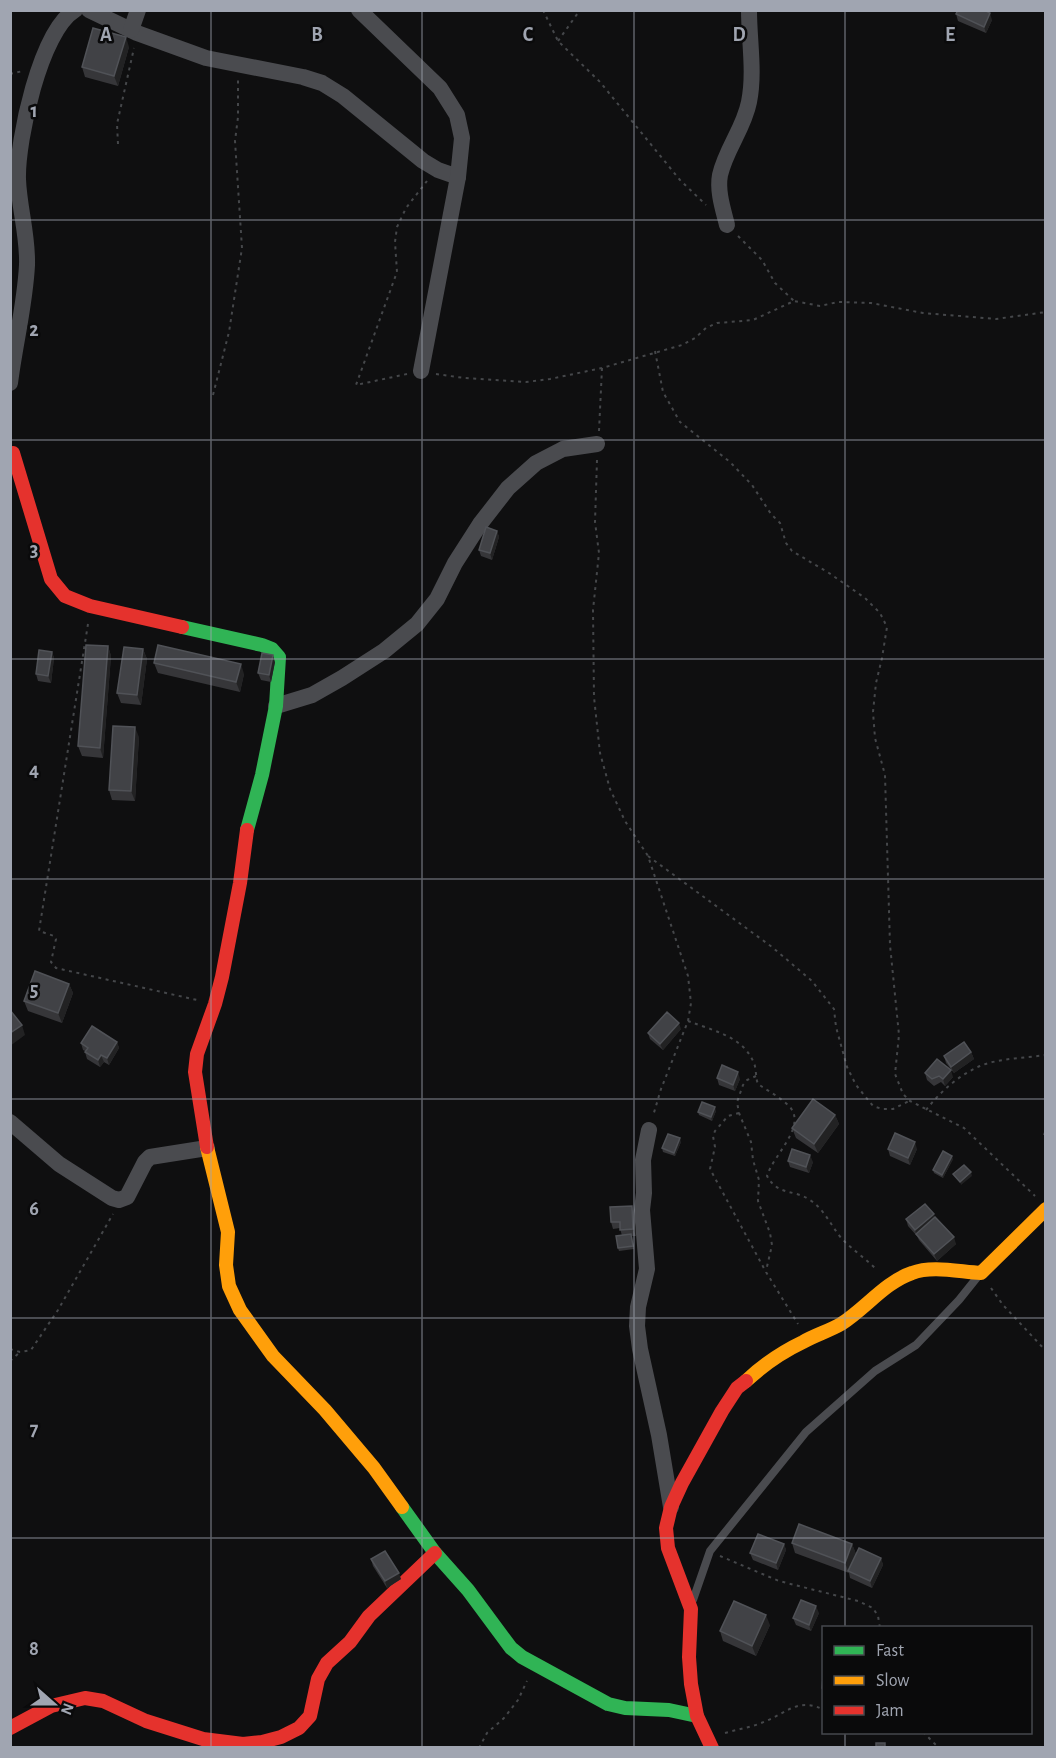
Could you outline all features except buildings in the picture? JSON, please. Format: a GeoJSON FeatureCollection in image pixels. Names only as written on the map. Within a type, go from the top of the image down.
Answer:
{"type":"FeatureCollection","features":[{"type":"Feature","properties":{"kind":"street"},"geometry":{"type":"LineString","coordinates":[[10,383],[25,294],[27,265],[25,222],[18,182],[18,162],[22,139],[28,109],[45,52],[63,20],[75,10]]}},
{"type":"Feature","properties":{"kind":"street"},"geometry":{"type":"LineString","coordinates":[[89,10],[134,32],[206,58],[322,83],[343,96],[423,161],[438,170],[458,177]]}},
{"type":"Feature","properties":{"kind":"street"},"geometry":{"type":"LineString","coordinates":[[134,32],[138,10]]}},
{"type":"Feature","properties":{"kind":"street"},"geometry":{"type":"LineString","coordinates":[[358,10],[430,77],[450,102],[457,115],[462,138],[458,177],[422,371]]}},
{"type":"Feature","properties":{"kind":"street"},"geometry":{"type":"LineString","coordinates":[[727,225],[719,186],[720,174],[749,105],[752,75],[749,10]]}},
{"type":"Feature","properties":{"kind":"street"},"geometry":{"type":"LineString","coordinates":[[276,706],[312,695],[384,651],[417,624],[437,599],[455,563],[480,524],[508,488],[536,463],[563,449],[597,444]]}},
{"type":"Feature","properties":{"kind":"street"},"geometry":{"type":"LineString","coordinates":[[13,453],[51,579],[66,596],[90,606],[272,649],[279,657],[276,706],[262,775],[245,839],[240,883],[215,1004],[196,1054],[195,1072],[207,1148],[228,1232],[226,1265],[230,1286],[240,1310],[273,1356],[325,1410],[374,1468],[435,1553],[468,1590],[511,1648],[533,1665],[608,1704],[625,1708],[669,1710],[697,1716]]}},
{"type":"Feature","properties":{"kind":"street"},"geometry":{"type":"LineString","coordinates":[[10,1122],[58,1164],[112,1198],[119,1200],[127,1197],[150,1156],[207,1148]]}},
{"type":"Feature","properties":{"kind":"street"},"geometry":{"type":"LineString","coordinates":[[650,1130],[643,1160],[642,1210],[647,1269],[638,1307],[637,1326],[671,1507]]}},
{"type":"Feature","properties":{"kind":"street"},"geometry":{"type":"LineString","coordinates":[[710,1743],[697,1716],[691,1684],[689,1657],[691,1610],[668,1548],[666,1528],[671,1507],[701,1448],[737,1388],[765,1364],[802,1342],[840,1324],[873,1300],[891,1283],[913,1272],[932,1270],[981,1273],[1046,1209]]}},
{"type":"Feature","properties":{"kind":"street"},"geometry":{"type":"LineString","coordinates":[[10,1728],[48,1707],[73,1700],[95,1699],[145,1720],[226,1746],[262,1745],[276,1740],[301,1727],[316,1705],[321,1671],[327,1663],[351,1641],[368,1617],[435,1553]]}},
{"type":"Feature","properties":{"kind":"lane"},"geometry":{"type":"LineString","coordinates":[[691,1610],[710,1551],[806,1432],[874,1371],[916,1345],[960,1300],[981,1273]]}},
{"type":"Feature","properties":{"kind":"path"},"geometry":{"type":"LineString","coordinates":[[543,10],[558,41],[600,82],[681,180],[762,260],[775,283],[794,301],[820,306],[838,302],[871,303],[923,313],[996,319],[1046,312]]}},
{"type":"Feature","properties":{"kind":"path"},"geometry":{"type":"LineString","coordinates":[[558,41],[580,10]]}},
{"type":"Feature","properties":{"kind":"path"},"geometry":{"type":"LineString","coordinates":[[118,144],[117,124],[134,32]]}},
{"type":"Feature","properties":{"kind":"path"},"geometry":{"type":"LineString","coordinates":[[213,395],[229,332],[242,248],[235,141],[238,117],[237,63]]}},
{"type":"Feature","properties":{"kind":"path"},"geometry":{"type":"LineString","coordinates":[[438,170],[406,207],[397,227],[395,242],[397,272],[356,385],[422,371],[464,378],[526,382],[550,379],[602,368],[682,345],[711,325],[753,320],[794,301]]}},
{"type":"Feature","properties":{"kind":"path"},"geometry":{"type":"LineString","coordinates":[[655,351],[663,392],[680,422],[730,462],[753,485],[771,514],[780,523],[786,543],[792,551],[865,598],[880,613],[886,627],[873,712],[875,738],[885,775],[890,945],[899,1035],[896,1074],[903,1094],[910,1101],[964,1128],[1037,1198]]}},
{"type":"Feature","properties":{"kind":"path"},"geometry":{"type":"LineString","coordinates":[[602,368],[595,522],[599,553],[593,610],[594,697],[600,753],[610,789],[625,821],[648,856],[688,976],[690,1003],[688,1021],[662,1089],[650,1130]]}},
{"type":"Feature","properties":{"kind":"path"},"geometry":{"type":"LineString","coordinates":[[90,606],[39,931],[54,936],[56,939],[51,962],[56,968],[215,1004]]}},
{"type":"Feature","properties":{"kind":"path"},"geometry":{"type":"LineString","coordinates":[[648,856],[772,947],[812,981],[834,1009],[836,1027],[847,1067],[856,1085],[873,1106],[894,1109],[910,1101]]}},
{"type":"Feature","properties":{"kind":"path"},"geometry":{"type":"LineString","coordinates":[[688,1021],[733,1038],[743,1046],[755,1063],[758,1084],[787,1104],[793,1111],[796,1118],[790,1136],[770,1165],[767,1176],[772,1184],[779,1189],[809,1198],[820,1208],[843,1239],[891,1283]]}},
{"type":"Feature","properties":{"kind":"path"},"geometry":{"type":"LineString","coordinates":[[926,1110],[961,1076],[981,1065],[1046,1055]]}},
{"type":"Feature","properties":{"kind":"path"},"geometry":{"type":"LineString","coordinates":[[756,1076],[747,1080],[740,1090],[737,1102],[751,1143],[759,1180],[758,1201],[770,1233],[772,1245],[766,1272]]}},
{"type":"Feature","properties":{"kind":"path"},"geometry":{"type":"LineString","coordinates":[[739,1113],[729,1116],[715,1131],[713,1136],[715,1147],[710,1169],[766,1272],[798,1324],[802,1342]]}},
{"type":"Feature","properties":{"kind":"path"},"geometry":{"type":"LineString","coordinates":[[1044,1135],[1046,1130]]}},
{"type":"Feature","properties":{"kind":"path"},"geometry":{"type":"LineString","coordinates":[[10,1349],[20,1352],[31,1350],[58,1310],[105,1230],[119,1200]]}},
{"type":"Feature","properties":{"kind":"path"},"geometry":{"type":"LineString","coordinates":[[981,1273],[1004,1305],[1046,1351]]}},
{"type":"Feature","properties":{"kind":"path"},"geometry":{"type":"LineString","coordinates":[[10,1361],[20,1352]]}},
{"type":"Feature","properties":{"kind":"path"},"geometry":{"type":"LineString","coordinates":[[710,1551],[779,1581],[873,1608],[878,1616],[880,1626]]}},
{"type":"Feature","properties":{"kind":"path"},"geometry":{"type":"LineString","coordinates":[[479,1748],[487,1733],[504,1718],[518,1700],[533,1665]]}},
{"type":"Feature","properties":{"kind":"path"},"geometry":{"type":"LineString","coordinates":[[710,1743],[801,1705],[822,1709]]}},
{"type":"Feature","properties":{"kind":"path"},"geometry":{"type":"LineString","coordinates":[[925,1734],[939,1748]]}},
{"type":"Feature","properties":{"kind":"traffic: fast"},"geometry":{"type":"LineString","coordinates":[[182,627],[262,645],[272,649],[279,657],[276,706],[262,775],[247,830]]}},
{"type":"Feature","properties":{"kind":"traffic: fast"},"geometry":{"type":"LineString","coordinates":[[402,1507],[435,1553],[468,1590],[511,1648],[522,1657],[608,1704],[625,1708],[669,1710],[697,1716]]}},
{"type":"Feature","properties":{"kind":"traffic: slow"},"geometry":{"type":"LineString","coordinates":[[207,1147],[228,1232],[226,1265],[229,1286],[240,1310],[273,1356],[325,1410],[374,1468],[402,1507]]}},
{"type":"Feature","properties":{"kind":"traffic: slow"},"geometry":{"type":"LineString","coordinates":[[746,1381],[766,1364],[788,1350],[841,1324],[902,1277],[928,1269],[981,1273],[1046,1209]]}},
{"type":"Feature","properties":{"kind":"traffic: jam"},"geometry":{"type":"LineString","coordinates":[[13,453],[51,579],[65,596],[90,606],[182,627]]}},
{"type":"Feature","properties":{"kind":"traffic: jam"},"geometry":{"type":"LineString","coordinates":[[207,1147],[195,1072],[197,1054],[222,977],[240,883],[247,830]]}},
{"type":"Feature","properties":{"kind":"traffic: jam"},"geometry":{"type":"LineString","coordinates":[[712,1748],[697,1716],[689,1657],[691,1609],[668,1548],[666,1528],[671,1507],[682,1483],[722,1411],[737,1388],[746,1381]]}},
{"type":"Feature","properties":{"kind":"traffic: jam"},"geometry":{"type":"LineString","coordinates":[[10,1728],[51,1706],[85,1698],[103,1701],[146,1721],[203,1739],[243,1744],[281,1737],[299,1728],[310,1716],[318,1679],[327,1663],[350,1642],[369,1616],[435,1553]]}}]}
